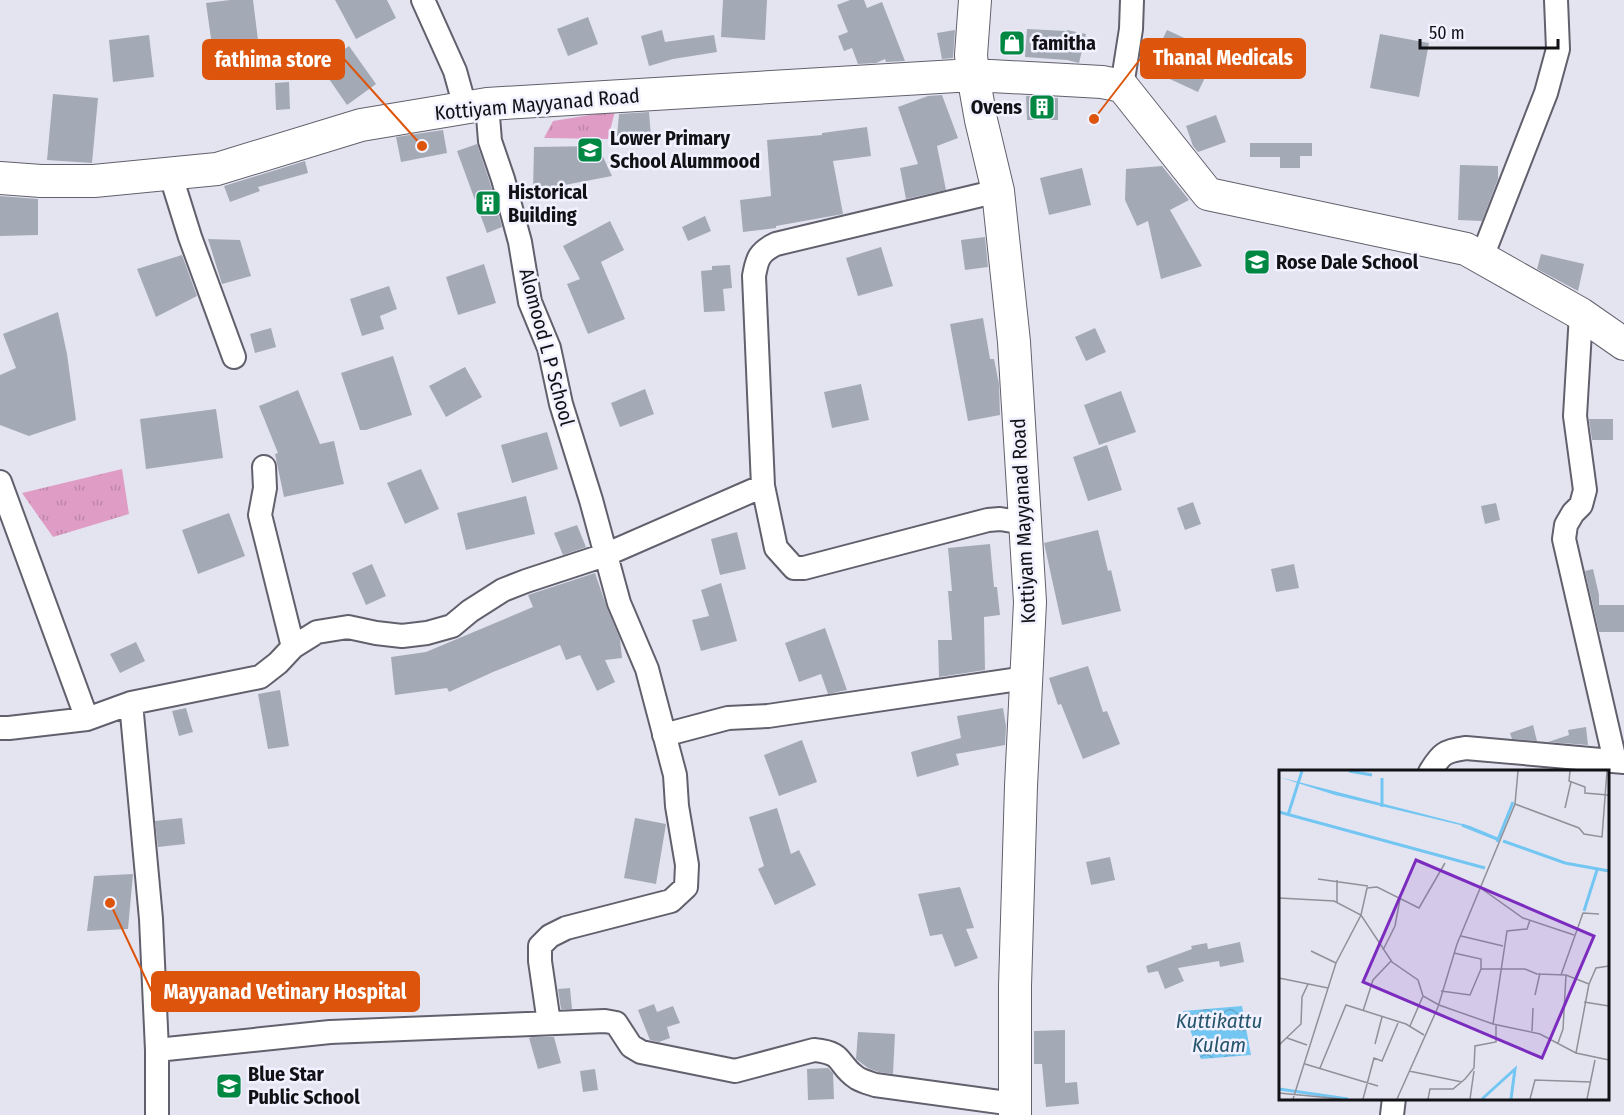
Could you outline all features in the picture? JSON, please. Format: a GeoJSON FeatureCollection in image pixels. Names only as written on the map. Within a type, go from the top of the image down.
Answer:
{"type":"FeatureCollection","features":[{"type":"Feature","properties":{"kind":"main road","name":"Kottiyam Mayyanad Road"},"geometry":{"type":"LineString","coordinates":[[975,0],[971,55],[981,120],[998,191],[1014,342],[1030,602],[1020,810],[1015,986],[1015,1109]]}},
{"type":"Feature","properties":{"kind":"main road","name":"Kottiyam Mayyanad Road"},"geometry":{"type":"LineString","coordinates":[[0,178],[94,181],[217,169],[361,124],[476,106],[973,75],[1101,82],[1122,86]]}},
{"type":"Feature","properties":{"kind":"main road"},"geometry":{"type":"LineString","coordinates":[[1122,86],[1208,195],[1466,249],[1581,314],[1624,344]]}},
{"type":"Feature","properties":{"kind":"street","name":"Alomood L P School"},"geometry":{"type":"LineString","coordinates":[[423,0],[455,71],[476,106],[503,179],[520,242],[530,302],[549,348],[561,404],[591,500],[619,603],[647,669],[675,775],[677,806],[687,866],[686,887],[671,901],[566,928],[550,936],[540,946],[549,1023]]}},
{"type":"Feature","properties":{"kind":"street"},"geometry":{"type":"LineString","coordinates":[[1122,86],[1131,29],[1132,0]]}},
{"type":"Feature","properties":{"kind":"street"},"geometry":{"type":"LineString","coordinates":[[1482,257],[1549,82],[1558,49],[1556,0]]}},
{"type":"Feature","properties":{"kind":"street"},"geometry":{"type":"LineString","coordinates":[[170,173],[190,237],[234,357]]}},
{"type":"Feature","properties":{"kind":"street"},"geometry":{"type":"LineString","coordinates":[[998,191],[776,244],[765,250],[757,261],[754,276],[763,486],[776,548],[794,568],[804,568],[987,520],[1000,519],[1025,523]]}},
{"type":"Feature","properties":{"kind":"street"},"geometry":{"type":"LineString","coordinates":[[1431,770],[1438,758],[1450,750],[1466,748],[1619,762],[1564,539],[1566,525],[1581,505],[1585,490],[1584,469],[1575,416],[1581,314]]}},
{"type":"Feature","properties":{"kind":"street"},"geometry":{"type":"LineString","coordinates":[[264,467],[265,488],[260,515],[293,647]]}},
{"type":"Feature","properties":{"kind":"street"},"geometry":{"type":"LineString","coordinates":[[0,482],[87,719]]}},
{"type":"Feature","properties":{"kind":"street"},"geometry":{"type":"LineString","coordinates":[[0,728],[87,719],[131,703],[260,677],[293,647],[317,632],[348,627],[402,636],[452,626],[470,611],[503,590],[526,580],[605,555],[763,486]]}},
{"type":"Feature","properties":{"kind":"street"},"geometry":{"type":"LineString","coordinates":[[664,735],[728,718],[768,716],[1026,678]]}},
{"type":"Feature","properties":{"kind":"street"},"geometry":{"type":"LineString","coordinates":[[131,703],[151,919],[157,1050],[157,1115]]}},
{"type":"Feature","properties":{"kind":"street"},"geometry":{"type":"LineString","coordinates":[[157,1050],[330,1032],[605,1021],[616,1023],[631,1046],[641,1052],[735,1071],[814,1050],[838,1057],[858,1079],[875,1085],[1015,1109]]}},
{"type":"Feature","properties":{"kind":"street"},"geometry":{"type":"LineString","coordinates":[[1392,1115],[1394,1100]]}},
{"type":"Feature","properties":{"kind":"green space"},"geometry":{"type":"Polygon","coordinates":[[[615,111],[608,139],[544,138],[553,121],[615,111]]]}},
{"type":"Feature","properties":{"kind":"green space"},"geometry":{"type":"Polygon","coordinates":[[[122,469],[129,514],[53,537],[22,493],[122,469]]]}},
{"type":"Feature","properties":{"kind":"water","name":"Kuttikattu Kulam"},"geometry":{"type":"Polygon","coordinates":[[[1242,1006],[1251,1055],[1201,1059],[1183,1011],[1242,1006]]]}},
{"type":"Feature","properties":{"kind":"building"},"geometry":{"type":"Polygon","coordinates":[[[253,0],[258,40],[212,46],[206,3],[253,0]]]}},
{"type":"Feature","properties":{"kind":"building"},"geometry":{"type":"Polygon","coordinates":[[[335,0],[387,0],[396,18],[356,39],[335,0]]]}},
{"type":"Feature","properties":{"kind":"building"},"geometry":{"type":"Polygon","coordinates":[[[723,0],[767,0],[765,40],[721,37],[723,0]]]}},
{"type":"Feature","properties":{"kind":"building"},"geometry":{"type":"Polygon","coordinates":[[[850,0],[864,0],[867,8],[882,2],[905,61],[886,62],[885,59],[876,63],[858,64],[852,48],[844,51],[838,36],[848,32],[837,5],[850,0]]]}},
{"type":"Feature","properties":{"kind":"building"},"geometry":{"type":"Polygon","coordinates":[[[588,17],[598,44],[568,56],[557,29],[588,17]]]}},
{"type":"Feature","properties":{"kind":"building"},"geometry":{"type":"Polygon","coordinates":[[[1027,29],[1067,30],[1086,34],[1079,63],[1025,57],[1027,29]]]}},
{"type":"Feature","properties":{"kind":"building"},"geometry":{"type":"Polygon","coordinates":[[[662,30],[665,42],[714,35],[717,52],[673,59],[649,66],[641,36],[662,30]]]}},
{"type":"Feature","properties":{"kind":"building"},"geometry":{"type":"Polygon","coordinates":[[[955,30],[953,58],[942,59],[937,33],[955,30]]]}},
{"type":"Feature","properties":{"kind":"building"},"geometry":{"type":"Polygon","coordinates":[[[1167,30],[1217,53],[1198,92],[1148,69],[1167,30]]]}},
{"type":"Feature","properties":{"kind":"building"},"geometry":{"type":"Polygon","coordinates":[[[1380,34],[1429,43],[1419,97],[1370,88],[1380,34]]]}},
{"type":"Feature","properties":{"kind":"building"},"geometry":{"type":"Polygon","coordinates":[[[149,35],[154,77],[113,82],[109,40],[149,35]]]}},
{"type":"Feature","properties":{"kind":"building"},"geometry":{"type":"Polygon","coordinates":[[[349,46],[376,84],[347,105],[320,66],[349,46]]]}},
{"type":"Feature","properties":{"kind":"building"},"geometry":{"type":"Polygon","coordinates":[[[289,82],[290,109],[276,110],[275,83],[289,82]]]}},
{"type":"Feature","properties":{"kind":"building"},"geometry":{"type":"Polygon","coordinates":[[[53,94],[98,98],[92,163],[47,160],[53,94]]]}},
{"type":"Feature","properties":{"kind":"building"},"geometry":{"type":"Polygon","coordinates":[[[942,95],[958,138],[937,146],[946,190],[906,199],[900,168],[918,164],[898,107],[928,96],[942,95]]]}},
{"type":"Feature","properties":{"kind":"building","name":"Ovens"},"geometry":{"type":"Polygon","coordinates":[[[1026,96],[1058,98],[1058,120],[1027,120],[1026,96]]]}},
{"type":"Feature","properties":{"kind":"building"},"geometry":{"type":"Polygon","coordinates":[[[649,112],[651,137],[617,136],[619,114],[649,112]]]}},
{"type":"Feature","properties":{"kind":"building"},"geometry":{"type":"Polygon","coordinates":[[[1216,115],[1226,142],[1198,152],[1193,146],[1186,126],[1216,115]]]}},
{"type":"Feature","properties":{"kind":"building"},"geometry":{"type":"Polygon","coordinates":[[[867,127],[871,156],[833,161],[843,214],[776,226],[776,228],[743,232],[740,200],[771,196],[767,140],[822,135],[822,133],[867,127]]]}},
{"type":"Feature","properties":{"kind":"building"},"geometry":{"type":"Polygon","coordinates":[[[443,130],[447,153],[401,162],[396,137],[443,130]]]}},
{"type":"Feature","properties":{"kind":"building"},"geometry":{"type":"Polygon","coordinates":[[[1250,143],[1312,143],[1312,156],[1300,156],[1300,168],[1280,168],[1280,157],[1250,157],[1250,143]]]}},
{"type":"Feature","properties":{"kind":"building","name":"Historical Building"},"geometry":{"type":"Polygon","coordinates":[[[477,144],[502,227],[487,233],[457,151],[477,144]]]}},
{"type":"Feature","properties":{"kind":"building"},"geometry":{"type":"Polygon","coordinates":[[[598,146],[612,176],[533,191],[534,147],[598,146]]]}},
{"type":"Feature","properties":{"kind":"building"},"geometry":{"type":"Polygon","coordinates":[[[305,161],[308,173],[258,187],[260,191],[230,202],[224,186],[305,161]]]}},
{"type":"Feature","properties":{"kind":"building"},"geometry":{"type":"Polygon","coordinates":[[[1460,165],[1498,166],[1498,179],[1482,221],[1458,220],[1460,165]]]}},
{"type":"Feature","properties":{"kind":"building"},"geometry":{"type":"Polygon","coordinates":[[[1162,166],[1189,200],[1170,210],[1202,266],[1161,279],[1148,221],[1137,226],[1125,200],[1126,169],[1162,166]]]}},
{"type":"Feature","properties":{"kind":"building"},"geometry":{"type":"Polygon","coordinates":[[[1082,168],[1091,205],[1049,215],[1040,178],[1082,168]]]}},
{"type":"Feature","properties":{"kind":"building"},"geometry":{"type":"Polygon","coordinates":[[[0,196],[38,199],[38,235],[0,236],[0,196]]]}},
{"type":"Feature","properties":{"kind":"building"},"geometry":{"type":"Polygon","coordinates":[[[705,216],[711,231],[688,241],[682,227],[705,216]]]}},
{"type":"Feature","properties":{"kind":"building"},"geometry":{"type":"Polygon","coordinates":[[[610,221],[624,250],[601,262],[625,319],[588,334],[567,284],[580,279],[563,246],[610,221]]]}},
{"type":"Feature","properties":{"kind":"building"},"geometry":{"type":"Polygon","coordinates":[[[985,237],[988,267],[965,270],[961,240],[985,237]]]}},
{"type":"Feature","properties":{"kind":"building"},"geometry":{"type":"Polygon","coordinates":[[[208,239],[240,240],[251,276],[222,284],[208,239]]]}},
{"type":"Feature","properties":{"kind":"building"},"geometry":{"type":"Polygon","coordinates":[[[881,247],[893,286],[858,296],[846,258],[881,247]]]}},
{"type":"Feature","properties":{"kind":"building"},"geometry":{"type":"Polygon","coordinates":[[[1541,254],[1584,264],[1578,291],[1537,269],[1541,254]]]}},
{"type":"Feature","properties":{"kind":"building"},"geometry":{"type":"Polygon","coordinates":[[[182,255],[197,296],[156,317],[137,269],[182,255]]]}},
{"type":"Feature","properties":{"kind":"building"},"geometry":{"type":"Polygon","coordinates":[[[484,264],[496,303],[458,315],[446,277],[484,264]]]}},
{"type":"Feature","properties":{"kind":"building"},"geometry":{"type":"Polygon","coordinates":[[[730,265],[732,288],[723,289],[725,311],[704,312],[701,271],[712,270],[712,266],[730,265]]]}},
{"type":"Feature","properties":{"kind":"building"},"geometry":{"type":"Polygon","coordinates":[[[389,286],[397,309],[380,316],[384,329],[362,336],[350,299],[389,286]]]}},
{"type":"Feature","properties":{"kind":"building"},"geometry":{"type":"Polygon","coordinates":[[[58,312],[67,354],[76,420],[29,436],[0,425],[0,375],[16,368],[3,334],[58,312]]]}},
{"type":"Feature","properties":{"kind":"building"},"geometry":{"type":"Polygon","coordinates":[[[983,318],[990,359],[994,359],[999,384],[1000,415],[968,421],[950,324],[983,318]]]}},
{"type":"Feature","properties":{"kind":"building"},"geometry":{"type":"Polygon","coordinates":[[[271,328],[276,347],[255,353],[250,334],[271,328]]]}},
{"type":"Feature","properties":{"kind":"building"},"geometry":{"type":"Polygon","coordinates":[[[1095,328],[1106,352],[1086,361],[1075,337],[1095,328]]]}},
{"type":"Feature","properties":{"kind":"building"},"geometry":{"type":"Polygon","coordinates":[[[393,356],[412,415],[360,430],[341,373],[393,356]]]}},
{"type":"Feature","properties":{"kind":"building"},"geometry":{"type":"Polygon","coordinates":[[[465,367],[482,397],[446,417],[429,386],[465,367]]]}},
{"type":"Feature","properties":{"kind":"building"},"geometry":{"type":"Polygon","coordinates":[[[861,384],[869,420],[832,428],[824,392],[861,384]]]}},
{"type":"Feature","properties":{"kind":"building"},"geometry":{"type":"Polygon","coordinates":[[[645,389],[654,414],[620,427],[611,403],[645,389]]]}},
{"type":"Feature","properties":{"kind":"building"},"geometry":{"type":"Polygon","coordinates":[[[298,390],[320,444],[334,441],[344,484],[284,497],[275,454],[278,453],[259,406],[298,390]]]}},
{"type":"Feature","properties":{"kind":"building"},"geometry":{"type":"Polygon","coordinates":[[[1121,391],[1136,432],[1099,445],[1084,405],[1121,391]]]}},
{"type":"Feature","properties":{"kind":"building"},"geometry":{"type":"Polygon","coordinates":[[[216,409],[223,458],[146,469],[140,419],[216,409]]]}},
{"type":"Feature","properties":{"kind":"building"},"geometry":{"type":"Polygon","coordinates":[[[1589,419],[1613,419],[1613,440],[1592,440],[1589,419]]]}},
{"type":"Feature","properties":{"kind":"building"},"geometry":{"type":"Polygon","coordinates":[[[547,432],[558,469],[512,483],[501,445],[547,432]]]}},
{"type":"Feature","properties":{"kind":"building"},"geometry":{"type":"Polygon","coordinates":[[[1107,445],[1122,490],[1088,501],[1073,457],[1107,445]]]}},
{"type":"Feature","properties":{"kind":"building"},"geometry":{"type":"Polygon","coordinates":[[[421,469],[439,509],[405,524],[387,483],[421,469]]]}},
{"type":"Feature","properties":{"kind":"building"},"geometry":{"type":"Polygon","coordinates":[[[526,496],[535,534],[466,550],[457,513],[526,496]]]}},
{"type":"Feature","properties":{"kind":"building"},"geometry":{"type":"Polygon","coordinates":[[[1193,502],[1201,524],[1185,530],[1177,508],[1193,502]]]}},
{"type":"Feature","properties":{"kind":"building"},"geometry":{"type":"Polygon","coordinates":[[[1496,503],[1500,520],[1485,524],[1481,506],[1496,503]]]}},
{"type":"Feature","properties":{"kind":"building"},"geometry":{"type":"Polygon","coordinates":[[[229,513],[245,556],[198,574],[182,530],[229,513]]]}},
{"type":"Feature","properties":{"kind":"building"},"geometry":{"type":"Polygon","coordinates":[[[577,525],[586,547],[563,555],[554,533],[577,525]]]}},
{"type":"Feature","properties":{"kind":"building"},"geometry":{"type":"Polygon","coordinates":[[[1098,530],[1121,611],[1062,625],[1044,543],[1098,530]]]}},
{"type":"Feature","properties":{"kind":"building"},"geometry":{"type":"Polygon","coordinates":[[[737,532],[746,569],[720,575],[711,539],[737,532]]]}},
{"type":"Feature","properties":{"kind":"building"},"geometry":{"type":"Polygon","coordinates":[[[990,544],[994,587],[997,587],[1000,615],[984,617],[985,670],[939,677],[938,640],[952,640],[948,591],[952,591],[948,548],[990,544]]]}},
{"type":"Feature","properties":{"kind":"building"},"geometry":{"type":"Polygon","coordinates":[[[372,564],[386,596],[366,605],[352,573],[372,564]]]}},
{"type":"Feature","properties":{"kind":"building"},"geometry":{"type":"Polygon","coordinates":[[[1294,564],[1299,588],[1276,592],[1271,569],[1294,564]]]}},
{"type":"Feature","properties":{"kind":"building"},"geometry":{"type":"Polygon","coordinates":[[[1593,569],[1599,605],[1624,605],[1624,632],[1599,632],[1585,571],[1593,569]]]}},
{"type":"Feature","properties":{"kind":"building"},"geometry":{"type":"Polygon","coordinates":[[[595,573],[620,639],[622,658],[605,660],[615,682],[597,691],[580,655],[566,660],[560,645],[449,692],[447,688],[395,695],[391,657],[426,652],[533,607],[528,595],[595,573]]]}},
{"type":"Feature","properties":{"kind":"building"},"geometry":{"type":"Polygon","coordinates":[[[721,583],[737,641],[701,651],[692,620],[709,616],[701,590],[721,583]]]}},
{"type":"Feature","properties":{"kind":"building"},"geometry":{"type":"Polygon","coordinates":[[[825,628],[847,690],[828,694],[821,674],[799,682],[785,643],[825,628]]]}},
{"type":"Feature","properties":{"kind":"building"},"geometry":{"type":"Polygon","coordinates":[[[136,642],[145,661],[120,673],[110,654],[136,642]]]}},
{"type":"Feature","properties":{"kind":"building"},"geometry":{"type":"Polygon","coordinates":[[[1088,666],[1103,712],[1107,711],[1120,744],[1083,759],[1061,704],[1058,705],[1049,678],[1088,666]]]}},
{"type":"Feature","properties":{"kind":"building"},"geometry":{"type":"Polygon","coordinates":[[[280,690],[289,746],[268,749],[258,694],[280,690]]]}},
{"type":"Feature","properties":{"kind":"building"},"geometry":{"type":"Polygon","coordinates":[[[186,708],[193,732],[179,736],[172,711],[186,708]]]}},
{"type":"Feature","properties":{"kind":"building"},"geometry":{"type":"Polygon","coordinates":[[[1003,708],[1006,726],[1005,745],[956,754],[959,765],[917,777],[911,752],[961,738],[957,716],[1003,708]]]}},
{"type":"Feature","properties":{"kind":"building"},"geometry":{"type":"Polygon","coordinates":[[[1533,725],[1537,741],[1512,739],[1510,733],[1533,725]]]}},
{"type":"Feature","properties":{"kind":"building"},"geometry":{"type":"Polygon","coordinates":[[[1586,727],[1588,745],[1548,742],[1569,735],[1568,730],[1586,727]]]}},
{"type":"Feature","properties":{"kind":"building"},"geometry":{"type":"Polygon","coordinates":[[[802,740],[817,782],[779,796],[764,755],[802,740]]]}},
{"type":"Feature","properties":{"kind":"building"},"geometry":{"type":"Polygon","coordinates":[[[777,808],[791,854],[799,850],[816,885],[775,905],[758,869],[764,866],[749,817],[777,808]]]}},
{"type":"Feature","properties":{"kind":"building"},"geometry":{"type":"Polygon","coordinates":[[[182,818],[185,844],[158,847],[155,821],[182,818]]]}},
{"type":"Feature","properties":{"kind":"building"},"geometry":{"type":"Polygon","coordinates":[[[635,818],[666,824],[656,884],[624,878],[635,818]]]}},
{"type":"Feature","properties":{"kind":"building"},"geometry":{"type":"Polygon","coordinates":[[[1110,857],[1115,880],[1091,885],[1086,862],[1110,857]]]}},
{"type":"Feature","properties":{"kind":"building"},"geometry":{"type":"Polygon","coordinates":[[[133,874],[128,929],[87,931],[94,876],[133,874]]]}},
{"type":"Feature","properties":{"kind":"building"},"geometry":{"type":"Polygon","coordinates":[[[960,887],[974,928],[966,929],[978,958],[955,967],[942,934],[930,936],[918,894],[960,887]]]}},
{"type":"Feature","properties":{"kind":"building"},"geometry":{"type":"Polygon","coordinates":[[[1240,942],[1244,962],[1220,967],[1219,961],[1178,968],[1184,981],[1165,989],[1158,971],[1148,973],[1146,966],[1192,949],[1191,946],[1207,943],[1208,949],[1240,942]]]}},
{"type":"Feature","properties":{"kind":"building"},"geometry":{"type":"Polygon","coordinates":[[[292,971],[311,972],[309,1010],[291,1009],[292,971]]]}},
{"type":"Feature","properties":{"kind":"building"},"geometry":{"type":"Polygon","coordinates":[[[570,988],[572,1009],[561,1009],[558,989],[570,988]]]}},
{"type":"Feature","properties":{"kind":"building"},"geometry":{"type":"Polygon","coordinates":[[[654,1004],[657,1012],[673,1006],[680,1023],[667,1027],[670,1038],[659,1042],[650,1040],[638,1010],[654,1004]]]}},
{"type":"Feature","properties":{"kind":"building"},"geometry":{"type":"Polygon","coordinates":[[[1065,1030],[1065,1083],[1077,1082],[1079,1104],[1046,1107],[1042,1064],[1034,1064],[1034,1031],[1065,1030]]]}},
{"type":"Feature","properties":{"kind":"building"},"geometry":{"type":"Polygon","coordinates":[[[858,1032],[895,1034],[893,1074],[868,1068],[856,1059],[858,1032]]]}},
{"type":"Feature","properties":{"kind":"building"},"geometry":{"type":"Polygon","coordinates":[[[554,1037],[561,1063],[538,1069],[529,1038],[554,1037]]]}},
{"type":"Feature","properties":{"kind":"building"},"geometry":{"type":"Polygon","coordinates":[[[828,1068],[833,1073],[834,1099],[808,1100],[807,1069],[828,1068]]]}},
{"type":"Feature","properties":{"kind":"building"},"geometry":{"type":"Polygon","coordinates":[[[595,1069],[598,1090],[583,1092],[580,1071],[595,1069]]]}},
{"type":"Feature","properties":{"kind":"place","name":"famitha"},"geometry":{"type":"Point","coordinates":[1012,43]}},
{"type":"Feature","properties":{"kind":"place","name":"Ovens"},"geometry":{"type":"Point","coordinates":[1042,107]}},
{"type":"Feature","properties":{"kind":"place","name":"Thanal Medicals"},"geometry":{"type":"Point","coordinates":[1094,119]}},
{"type":"Feature","properties":{"kind":"place","name":"fathima store"},"geometry":{"type":"Point","coordinates":[422,146]}},
{"type":"Feature","properties":{"kind":"place","name":"Lower Primary School Alummood"},"geometry":{"type":"Point","coordinates":[590,150]}},
{"type":"Feature","properties":{"kind":"place","name":"Historical Building"},"geometry":{"type":"Point","coordinates":[488,203]}},
{"type":"Feature","properties":{"kind":"place","name":"Rose Dale School"},"geometry":{"type":"Point","coordinates":[1257,262]}},
{"type":"Feature","properties":{"kind":"place","name":"Mayyanad Vetinary Hospital"},"geometry":{"type":"Point","coordinates":[110,903]}},
{"type":"Feature","properties":{"kind":"place","name":"Blue Star Public School"},"geometry":{"type":"Point","coordinates":[229,1086]}}]}
